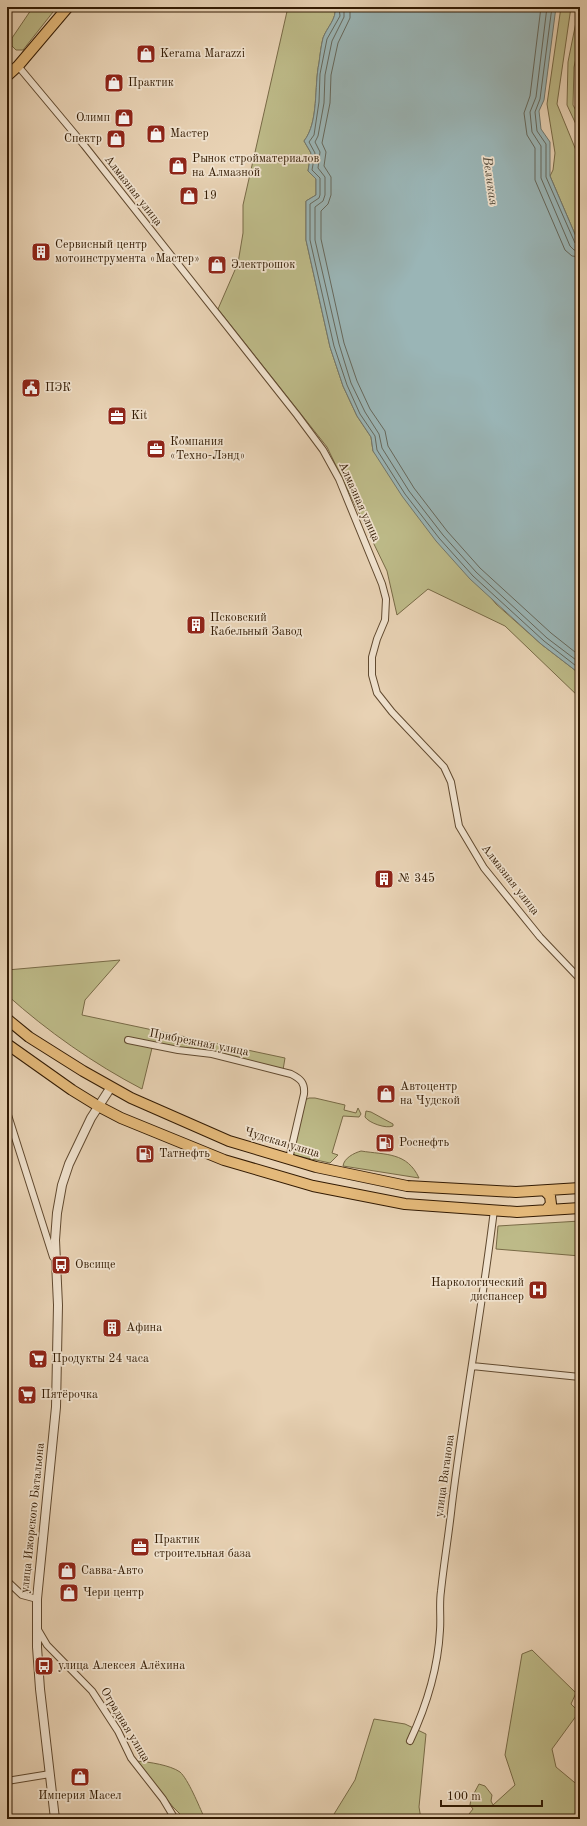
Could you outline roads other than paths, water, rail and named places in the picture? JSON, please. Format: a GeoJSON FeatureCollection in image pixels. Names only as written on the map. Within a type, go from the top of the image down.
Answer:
{"type":"FeatureCollection","features":[{"type":"Feature","properties":{"kind":"main road"},"geometry":{"type":"LineString","coordinates":[[7,76],[18,66],[68,7]]}},
{"type":"Feature","properties":{"kind":"main road","name":"Чудская улица"},"geometry":{"type":"LineString","coordinates":[[7,1019],[29,1037],[111,1088],[230,1141],[316,1168],[407,1186],[516,1192],[580,1188]]}},
{"type":"Feature","properties":{"kind":"main road"},"geometry":{"type":"LineString","coordinates":[[8,1047],[98,1106],[131,1122],[224,1160],[313,1186],[405,1204],[517,1212],[580,1208]]}},
{"type":"Feature","properties":{"kind":"main road"},"geometry":{"type":"LineString","coordinates":[[546,1190],[550,1196],[551,1204],[546,1210]]}},
{"type":"Feature","properties":{"kind":"street","name":"Алмазная улица"},"geometry":{"type":"LineString","coordinates":[[18,66],[84,145],[323,450],[339,479],[382,584],[386,599],[385,620],[377,639],[372,657],[372,675],[377,692],[392,712],[444,767],[451,782],[459,826],[480,864],[540,937],[580,979]]}},
{"type":"Feature","properties":{"kind":"street","name":"Прибрежная улица"},"geometry":{"type":"LineString","coordinates":[[128,1040],[219,1056],[292,1074],[298,1077],[303,1083],[304,1094],[289,1159]]}},
{"type":"Feature","properties":{"kind":"street","name":"улица Ижорского Батальона"},"geometry":{"type":"LineString","coordinates":[[55,1819],[40,1690],[37,1599],[56,1407],[58,1305],[55,1240],[57,1213],[62,1185],[69,1164],[98,1106],[111,1088]]}},
{"type":"Feature","properties":{"kind":"street","name":"улица Ижорского Батальона"},"geometry":{"type":"LineString","coordinates":[[7,1112],[56,1265]]}},
{"type":"Feature","properties":{"kind":"street","name":"улица Ваганова"},"geometry":{"type":"LineString","coordinates":[[410,1741],[429,1691],[437,1657],[440,1630],[440,1593],[458,1455],[483,1299],[494,1210]]}},
{"type":"Feature","properties":{"kind":"street"},"geometry":{"type":"LineString","coordinates":[[472,1366],[580,1377]]}},
{"type":"Feature","properties":{"kind":"street"},"geometry":{"type":"LineString","coordinates":[[7,1581],[22,1595],[37,1599]]}},
{"type":"Feature","properties":{"kind":"street","name":"Отрадная улица"},"geometry":{"type":"LineString","coordinates":[[37,1628],[47,1645],[92,1690],[118,1731],[131,1758],[163,1799],[175,1819]]}},
{"type":"Feature","properties":{"kind":"street"},"geometry":{"type":"LineString","coordinates":[[7,1781],[50,1774]]}},
{"type":"Feature","properties":{"kind":"water","name":"Великая"},"geometry":{"type":"Polygon","coordinates":[[[335,7],[556,7],[544,100],[539,111],[541,129],[550,142],[550,176],[580,246],[580,674],[541,644],[470,579],[436,541],[402,496],[373,451],[371,437],[357,416],[343,386],[330,347],[306,240],[306,201],[316,195],[316,179],[308,171],[311,153],[304,141],[309,133],[314,114],[322,41],[335,15],[335,7]]]}},
{"type":"Feature","properties":{"kind":"place","name":"Kerama Marazzi"},"geometry":{"type":"Point","coordinates":[146,54]}},
{"type":"Feature","properties":{"kind":"place","name":"Практик"},"geometry":{"type":"Point","coordinates":[114,83]}},
{"type":"Feature","properties":{"kind":"place","name":"Олимп"},"geometry":{"type":"Point","coordinates":[124,118]}},
{"type":"Feature","properties":{"kind":"place","name":"Мастер"},"geometry":{"type":"Point","coordinates":[156,134]}},
{"type":"Feature","properties":{"kind":"place","name":"Спектр"},"geometry":{"type":"Point","coordinates":[116,139]}},
{"type":"Feature","properties":{"kind":"place","name":"Рынок стройматериалов на Алмазной"},"geometry":{"type":"Point","coordinates":[178,166]}},
{"type":"Feature","properties":{"kind":"place","name":"19"},"geometry":{"type":"Point","coordinates":[189,196]}},
{"type":"Feature","properties":{"kind":"place","name":"Сервисный центр мотоинструмента «Мастер»"},"geometry":{"type":"Point","coordinates":[41,252]}},
{"type":"Feature","properties":{"kind":"place","name":"Электрошок"},"geometry":{"type":"Point","coordinates":[217,265]}},
{"type":"Feature","properties":{"kind":"place","name":"ПЭК"},"geometry":{"type":"Point","coordinates":[31,388]}},
{"type":"Feature","properties":{"kind":"place","name":"Kit"},"geometry":{"type":"Point","coordinates":[117,416]}},
{"type":"Feature","properties":{"kind":"place","name":"Компания «Техно-Лэнд»"},"geometry":{"type":"Point","coordinates":[156,449]}},
{"type":"Feature","properties":{"kind":"place","name":"Псковский Кабельный Завод"},"geometry":{"type":"Point","coordinates":[196,625]}},
{"type":"Feature","properties":{"kind":"place","name":"№ 345"},"geometry":{"type":"Point","coordinates":[384,879]}},
{"type":"Feature","properties":{"kind":"place","name":"Автоцентр на Чудской"},"geometry":{"type":"Point","coordinates":[386,1094]}},
{"type":"Feature","properties":{"kind":"place","name":"Роснефть"},"geometry":{"type":"Point","coordinates":[385,1143]}},
{"type":"Feature","properties":{"kind":"place","name":"Татнефть"},"geometry":{"type":"Point","coordinates":[145,1154]}},
{"type":"Feature","properties":{"kind":"place","name":"Овсище"},"geometry":{"type":"Point","coordinates":[61,1265]}},
{"type":"Feature","properties":{"kind":"place","name":"Наркологический диспансер"},"geometry":{"type":"Point","coordinates":[538,1290]}},
{"type":"Feature","properties":{"kind":"place","name":"Афина"},"geometry":{"type":"Point","coordinates":[112,1328]}},
{"type":"Feature","properties":{"kind":"place","name":"Продукты 24 часа"},"geometry":{"type":"Point","coordinates":[38,1359]}},
{"type":"Feature","properties":{"kind":"place","name":"Пятёрочка"},"geometry":{"type":"Point","coordinates":[27,1395]}},
{"type":"Feature","properties":{"kind":"place","name":"Практик строительная база"},"geometry":{"type":"Point","coordinates":[140,1547]}},
{"type":"Feature","properties":{"kind":"place","name":"Савва-Авто"},"geometry":{"type":"Point","coordinates":[67,1571]}},
{"type":"Feature","properties":{"kind":"place","name":"Чери центр"},"geometry":{"type":"Point","coordinates":[69,1593]}},
{"type":"Feature","properties":{"kind":"place","name":"улица Алексея Алёхина"},"geometry":{"type":"Point","coordinates":[44,1666]}},
{"type":"Feature","properties":{"kind":"place","name":"Империя Масел"},"geometry":{"type":"Point","coordinates":[80,1777]}}]}
